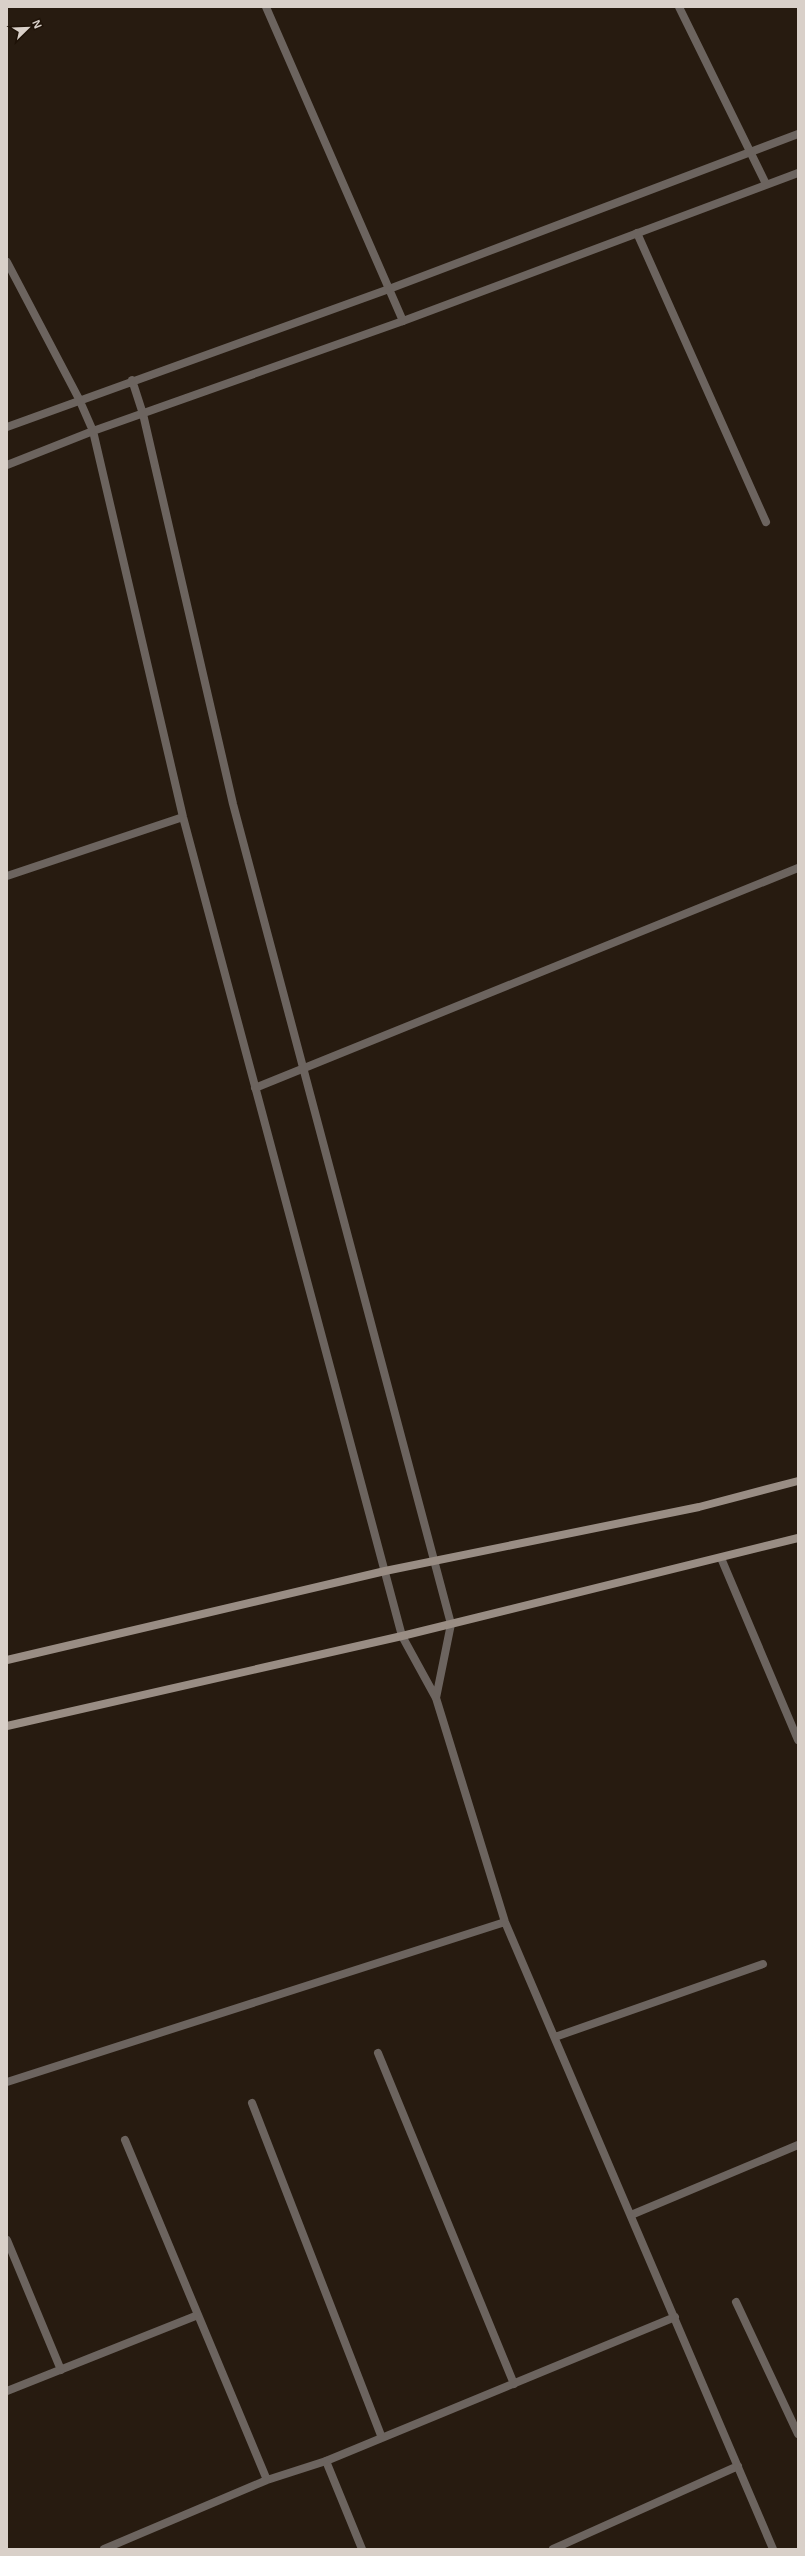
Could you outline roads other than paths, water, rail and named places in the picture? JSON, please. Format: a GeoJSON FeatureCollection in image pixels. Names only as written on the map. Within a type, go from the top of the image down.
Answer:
{"type":"FeatureCollection","features":[{"type":"Feature","properties":{"kind":"main road"},"geometry":{"type":"LineString","coordinates":[[7,1660],[385,1571],[699,1507],[798,1480]]}},
{"type":"Feature","properties":{"kind":"main road"},"geometry":{"type":"LineString","coordinates":[[7,1726],[402,1636],[798,1538]]}},
{"type":"Feature","properties":{"kind":"street"},"geometry":{"type":"LineString","coordinates":[[266,7],[403,321]]}},
{"type":"Feature","properties":{"kind":"street"},"geometry":{"type":"LineString","coordinates":[[679,7],[766,184]]}},
{"type":"Feature","properties":{"kind":"street"},"geometry":{"type":"LineString","coordinates":[[7,426],[389,289],[798,134]]}},
{"type":"Feature","properties":{"kind":"street"},"geometry":{"type":"LineString","coordinates":[[7,464],[93,431],[403,321],[798,173]]}},
{"type":"Feature","properties":{"kind":"street"},"geometry":{"type":"LineString","coordinates":[[637,233],[766,522]]}},
{"type":"Feature","properties":{"kind":"street"},"geometry":{"type":"LineString","coordinates":[[7,262],[79,399],[93,431],[183,817],[402,1636],[436,1698],[505,1922],[774,2549]]}},
{"type":"Feature","properties":{"kind":"street"},"geometry":{"type":"LineString","coordinates":[[132,380],[143,414],[233,804],[451,1624],[436,1698]]}},
{"type":"Feature","properties":{"kind":"street"},"geometry":{"type":"LineString","coordinates":[[7,876],[183,817]]}},
{"type":"Feature","properties":{"kind":"street"},"geometry":{"type":"LineString","coordinates":[[255,1088],[798,868]]}},
{"type":"Feature","properties":{"kind":"street"},"geometry":{"type":"LineString","coordinates":[[721,1558],[798,1740]]}},
{"type":"Feature","properties":{"kind":"street"},"geometry":{"type":"LineString","coordinates":[[7,2082],[505,1922]]}},
{"type":"Feature","properties":{"kind":"street"},"geometry":{"type":"LineString","coordinates":[[555,2037],[763,1964]]}},
{"type":"Feature","properties":{"kind":"street"},"geometry":{"type":"LineString","coordinates":[[378,2053],[514,2384]]}},
{"type":"Feature","properties":{"kind":"street"},"geometry":{"type":"LineString","coordinates":[[252,2103],[382,2438]]}},
{"type":"Feature","properties":{"kind":"street"},"geometry":{"type":"LineString","coordinates":[[125,2140],[267,2480]]}},
{"type":"Feature","properties":{"kind":"street"},"geometry":{"type":"LineString","coordinates":[[631,2215],[798,2145]]}},
{"type":"Feature","properties":{"kind":"street"},"geometry":{"type":"LineString","coordinates":[[7,2240],[61,2370]]}},
{"type":"Feature","properties":{"kind":"street"},"geometry":{"type":"LineString","coordinates":[[736,2302],[798,2434]]}},
{"type":"Feature","properties":{"kind":"street"},"geometry":{"type":"LineString","coordinates":[[7,2391],[198,2315]]}},
{"type":"Feature","properties":{"kind":"street"},"geometry":{"type":"LineString","coordinates":[[104,2549],[267,2480],[326,2461],[674,2317]]}},
{"type":"Feature","properties":{"kind":"street"},"geometry":{"type":"LineString","coordinates":[[326,2461],[362,2549]]}},
{"type":"Feature","properties":{"kind":"street"},"geometry":{"type":"LineString","coordinates":[[553,2549],[738,2466]]}}]}
